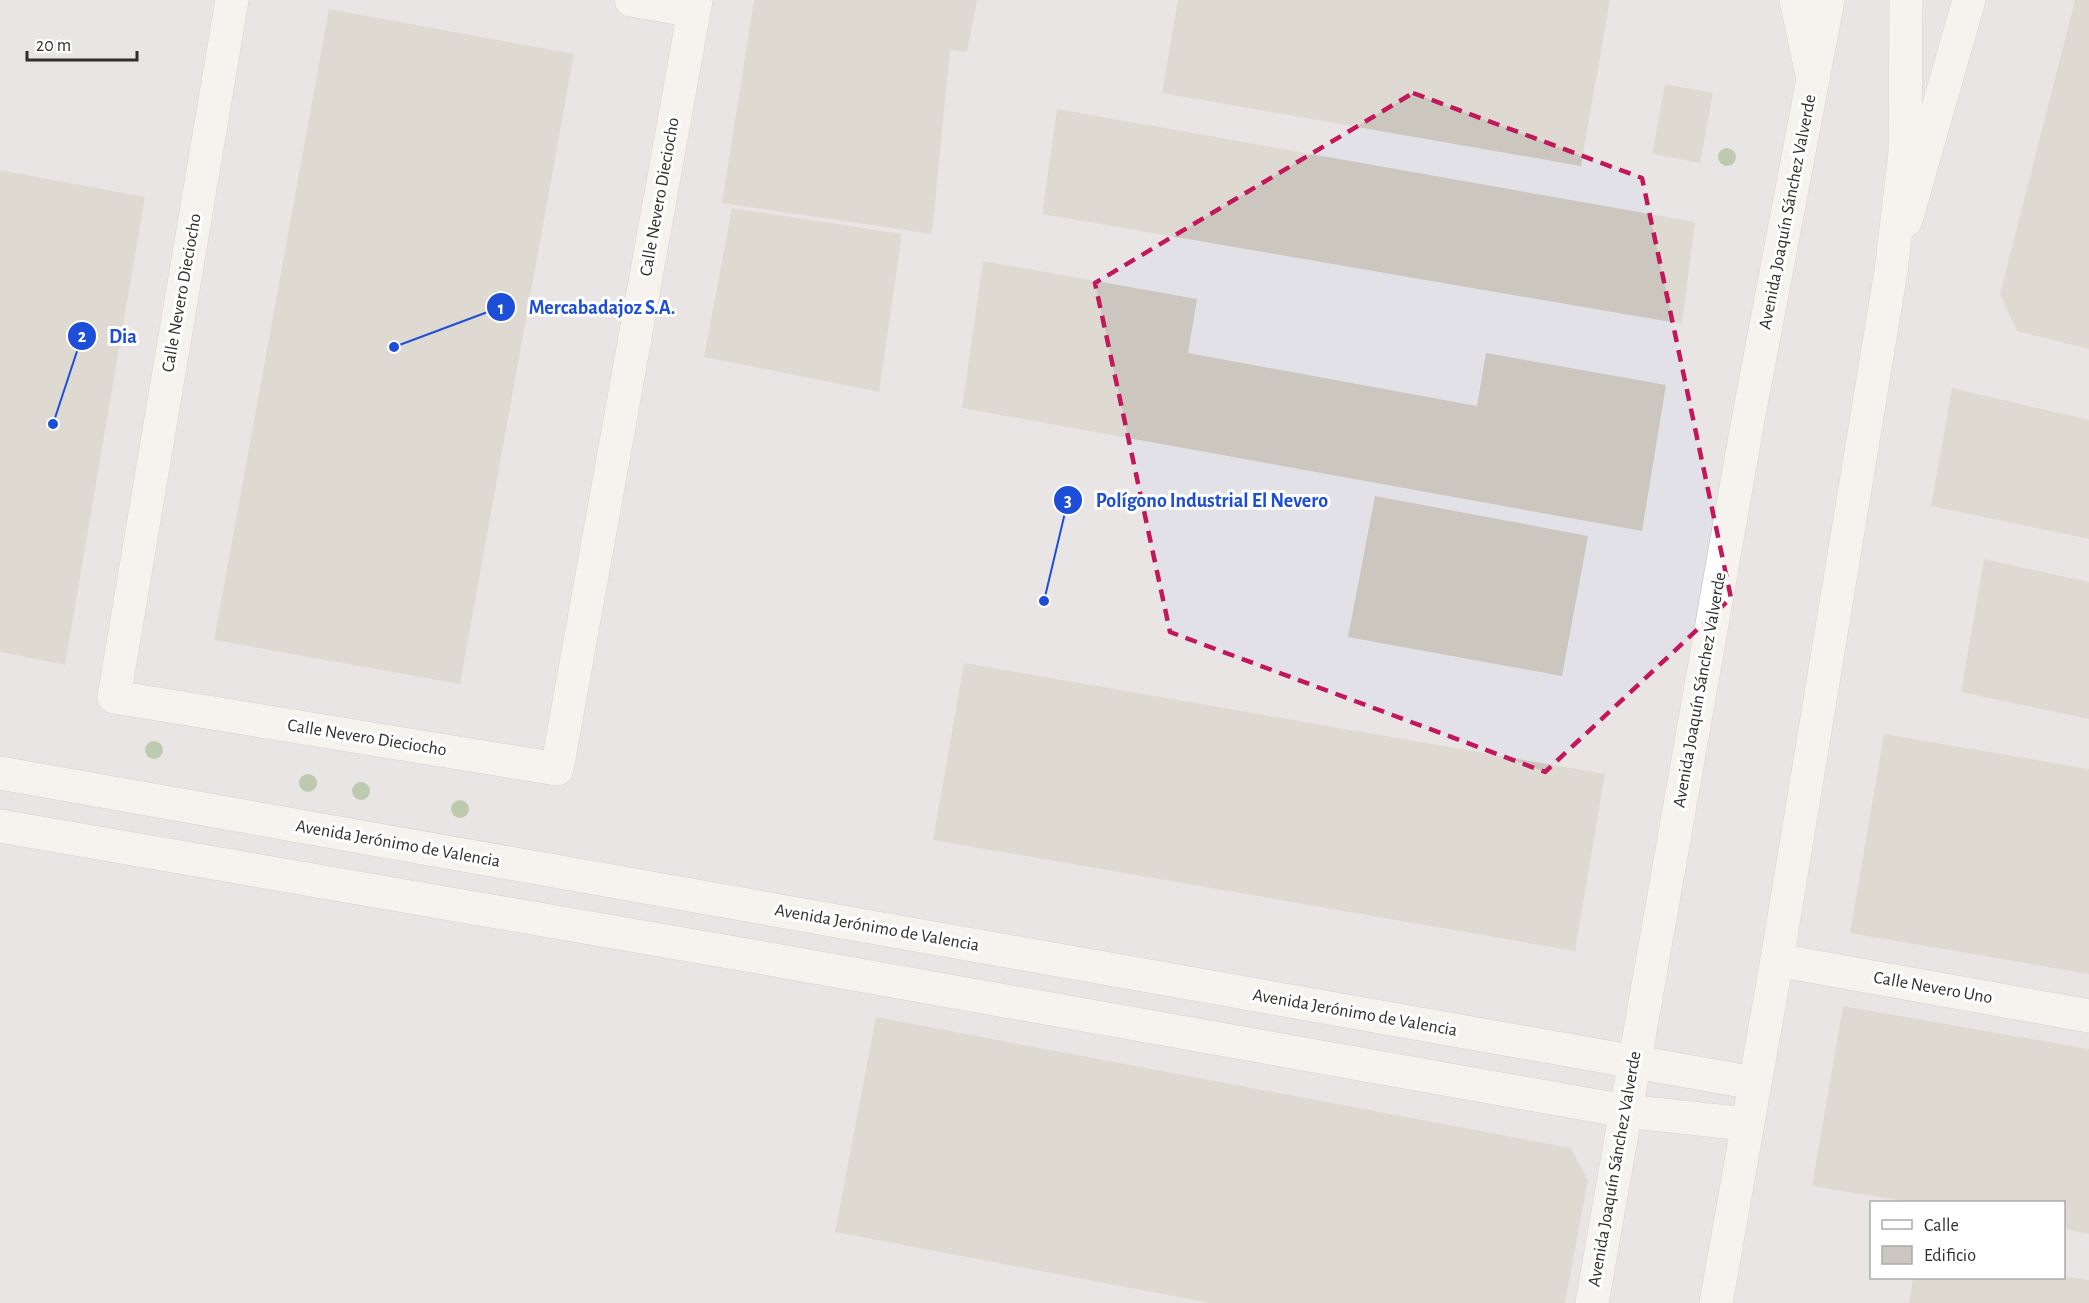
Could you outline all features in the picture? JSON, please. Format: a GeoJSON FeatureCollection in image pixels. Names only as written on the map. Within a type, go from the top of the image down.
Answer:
{"type":"FeatureCollection","features":[{"type":"Feature","properties":{"kind":"street","name":"Calle Nevero Dieciocho"},"geometry":{"type":"LineString","coordinates":[[232,0],[114,697],[557,769],[695,5],[630,0]]}},
{"type":"Feature","properties":{"kind":"street","name":"Avenida Joaquín Sánchez Valverde"},"geometry":{"type":"LineString","coordinates":[[1796,0],[1813,79]]}},
{"type":"Feature","properties":{"kind":"street","name":"Avenida Joaquín Sánchez Valverde"},"geometry":{"type":"LineString","coordinates":[[1592,1303],[1748,420],[1828,0]]}},
{"type":"Feature","properties":{"kind":"street"},"geometry":{"type":"LineString","coordinates":[[1716,1303],[1746,1124],[1777,960],[1891,271],[1905,153],[1906,0]]}},
{"type":"Feature","properties":{"kind":"street"},"geometry":{"type":"LineString","coordinates":[[1891,271],[1948,80],[1969,0]]}},
{"type":"Feature","properties":{"kind":"street","name":"Avenida Jerónimo de Valencia"},"geometry":{"type":"LineString","coordinates":[[0,773],[1754,1083]]}},
{"type":"Feature","properties":{"kind":"street"},"geometry":{"type":"LineString","coordinates":[[0,826],[758,957],[1625,1111],[1746,1124]]}},
{"type":"Feature","properties":{"kind":"street","name":"Calle Nevero Uno"},"geometry":{"type":"LineString","coordinates":[[1777,960],[2089,1016]]}},
{"type":"Feature","properties":{"kind":"highlighted area"},"geometry":{"type":"Polygon","coordinates":[[[1413,93],[1642,178],[1731,598],[1545,772],[1170,632],[1095,283],[1413,93]]]}},
{"type":"Feature","properties":{"kind":"shaded area"},"geometry":{"type":"Polygon","coordinates":[[[0,0],[2089,0],[2089,1303],[0,1303],[0,0]]]}},
{"type":"Feature","properties":{"kind":"building"},"geometry":{"type":"Polygon","coordinates":[[[754,0],[977,0],[967,52],[950,50],[932,234],[722,203],[754,0]]]}},
{"type":"Feature","properties":{"kind":"building"},"geometry":{"type":"Polygon","coordinates":[[[1178,0],[1610,0],[1581,166],[1162,93],[1178,0]]]}},
{"type":"Feature","properties":{"kind":"building"},"geometry":{"type":"Polygon","coordinates":[[[2075,0],[2089,0],[2089,349],[2017,331],[2000,294],[2075,0]]]}},
{"type":"Feature","properties":{"kind":"building"},"geometry":{"type":"Polygon","coordinates":[[[329,9],[574,54],[460,684],[214,640],[329,9]]]}},
{"type":"Feature","properties":{"kind":"building"},"geometry":{"type":"Polygon","coordinates":[[[1665,84],[1713,93],[1700,163],[1652,154],[1665,84]]]}},
{"type":"Feature","properties":{"kind":"building"},"geometry":{"type":"Polygon","coordinates":[[[1057,109],[1695,222],[1682,324],[1042,214],[1057,109]]]}},
{"type":"Feature","properties":{"kind":"building"},"geometry":{"type":"Polygon","coordinates":[[[0,170],[145,197],[65,665],[0,652],[0,170]]]}},
{"type":"Feature","properties":{"kind":"building"},"geometry":{"type":"Polygon","coordinates":[[[732,208],[902,234],[879,392],[704,357],[732,208]]]}},
{"type":"Feature","properties":{"kind":"building"},"geometry":{"type":"Polygon","coordinates":[[[983,261],[1197,299],[1188,353],[1477,406],[1486,353],[1666,385],[1642,531],[962,408],[983,261]]]}},
{"type":"Feature","properties":{"kind":"building"},"geometry":{"type":"Polygon","coordinates":[[[1952,388],[2089,420],[2089,539],[1931,506],[1952,388]]]}},
{"type":"Feature","properties":{"kind":"building"},"geometry":{"type":"Polygon","coordinates":[[[1375,496],[1588,536],[1562,676],[1348,637],[1375,496]]]}},
{"type":"Feature","properties":{"kind":"building"},"geometry":{"type":"Polygon","coordinates":[[[1984,559],[2089,582],[2089,719],[1961,692],[1984,559]]]}},
{"type":"Feature","properties":{"kind":"building"},"geometry":{"type":"Polygon","coordinates":[[[964,663],[1605,774],[1575,951],[933,840],[964,663]]]}},
{"type":"Feature","properties":{"kind":"building"},"geometry":{"type":"Polygon","coordinates":[[[1884,734],[2089,769],[2089,974],[1850,933],[1884,734]]]}},
{"type":"Feature","properties":{"kind":"building"},"geometry":{"type":"Polygon","coordinates":[[[1843,1006],[2089,1049],[2089,1234],[2065,1229],[2065,1201],[1903,1201],[1812,1186],[1843,1006]]]}},
{"type":"Feature","properties":{"kind":"building"},"geometry":{"type":"Polygon","coordinates":[[[876,1017],[1571,1148],[1588,1180],[1565,1303],[1210,1303],[835,1232],[876,1017]]]}},
{"type":"Feature","properties":{"kind":"building"},"geometry":{"type":"Polygon","coordinates":[[[2065,1276],[2089,1280],[2089,1303],[1909,1303],[1913,1279],[2065,1279],[2065,1276]]]}},
{"type":"Feature","properties":{"kind":"place","name":"Mercabadajoz S.A."},"geometry":{"type":"Point","coordinates":[394,347]}},
{"type":"Feature","properties":{"kind":"place","name":"Dia"},"geometry":{"type":"Point","coordinates":[53,424]}},
{"type":"Feature","properties":{"kind":"place","name":"Polígono Industrial El Nevero"},"geometry":{"type":"Point","coordinates":[1044,601]}}]}
